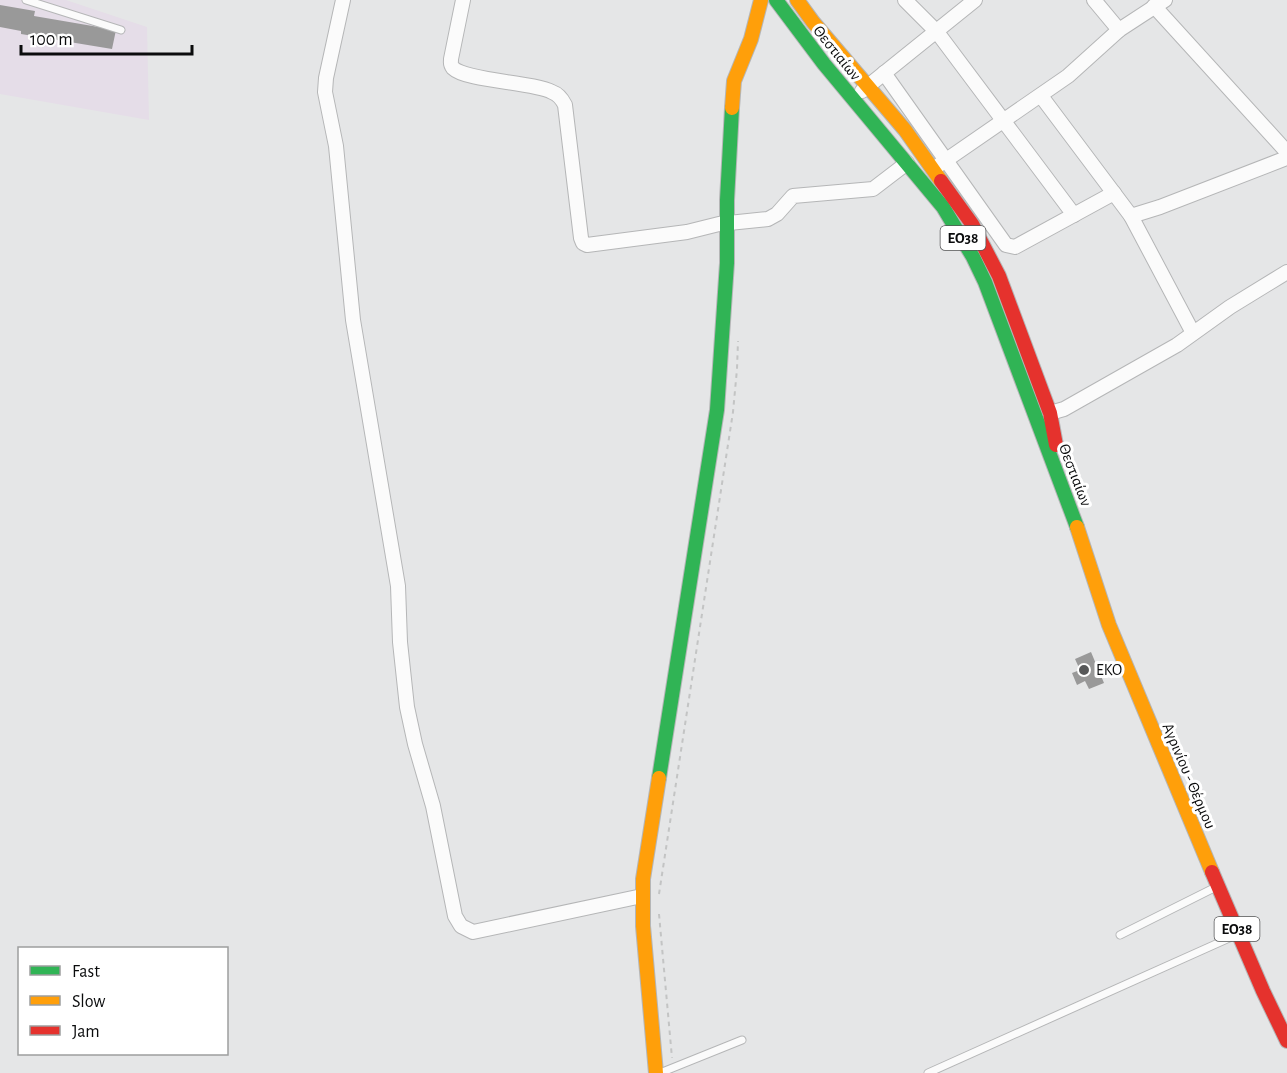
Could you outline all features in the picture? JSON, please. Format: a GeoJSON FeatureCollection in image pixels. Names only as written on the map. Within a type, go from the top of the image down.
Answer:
{"type":"FeatureCollection","features":[{"type":"Feature","properties":{"kind":"main road"},"geometry":{"type":"LineString","coordinates":[[658,1073],[642,896],[717,410],[727,263],[734,81],[751,39],[761,0]]}},
{"type":"Feature","properties":{"kind":"main road","name":"Θεστιαίων"},"geometry":{"type":"LineString","coordinates":[[776,0],[960,232],[985,282],[1074,519]]}},
{"type":"Feature","properties":{"kind":"main road","name":"Θεστιαίων"},"geometry":{"type":"LineString","coordinates":[[797,0],[934,169],[955,197],[988,250],[1050,413],[1074,519]]}},
{"type":"Feature","properties":{"kind":"main road"},"geometry":{"type":"LineString","coordinates":[[800,33],[813,22]]}},
{"type":"Feature","properties":{"kind":"main road","name":"Αγρινίου - Θέρμου"},"geometry":{"type":"LineString","coordinates":[[1074,519],[1109,625],[1218,886],[1287,1041]]}},
{"type":"Feature","properties":{"kind":"street"},"geometry":{"type":"LineString","coordinates":[[343,0],[325,92],[336,146],[353,320],[398,586],[400,642],[407,707],[433,806],[455,916],[461,926],[473,932],[642,896]]}},
{"type":"Feature","properties":{"kind":"street"},"geometry":{"type":"LineString","coordinates":[[463,0],[451,59],[453,68],[480,77],[551,91],[561,98],[565,105],[583,243],[589,245],[687,232],[727,223],[771,217],[777,214],[790,197],[797,194],[873,189],[907,163]]}},
{"type":"Feature","properties":{"kind":"street"},"geometry":{"type":"LineString","coordinates":[[905,0],[937,32],[1074,215]]}},
{"type":"Feature","properties":{"kind":"street"},"geometry":{"type":"LineString","coordinates":[[853,99],[975,0]]}},
{"type":"Feature","properties":{"kind":"street"},"geometry":{"type":"LineString","coordinates":[[1094,0],[1119,30]]}},
{"type":"Feature","properties":{"kind":"street"},"geometry":{"type":"LineString","coordinates":[[920,179],[1041,96],[1068,76],[1119,30],[1160,3],[1286,151],[1286,155],[1280,162],[1131,216]]}},
{"type":"Feature","properties":{"kind":"street"},"geometry":{"type":"LineString","coordinates":[[884,73],[1006,245],[1015,247],[1114,193]]}},
{"type":"Feature","properties":{"kind":"street"},"geometry":{"type":"LineString","coordinates":[[1041,96],[1131,216],[1193,333]]}},
{"type":"Feature","properties":{"kind":"street"},"geometry":{"type":"LineString","coordinates":[[1050,413],[1064,408],[1177,345],[1230,307],[1287,272]]}},
{"type":"Feature","properties":{"kind":"lane"},"geometry":{"type":"LineString","coordinates":[[26,0],[122,30]]}},
{"type":"Feature","properties":{"kind":"lane"},"geometry":{"type":"LineString","coordinates":[[1120,935],[1218,886]]}},
{"type":"Feature","properties":{"kind":"lane"},"geometry":{"type":"LineString","coordinates":[[928,1073],[1239,934]]}},
{"type":"Feature","properties":{"kind":"lane"},"geometry":{"type":"LineString","coordinates":[[658,1073],[742,1040]]}},
{"type":"Feature","properties":{"kind":"path"},"geometry":{"type":"LineString","coordinates":[[658,901],[660,876],[733,412],[738,335]]}},
{"type":"Feature","properties":{"kind":"path"},"geometry":{"type":"LineString","coordinates":[[658,910],[672,1068]]}},
{"type":"Feature","properties":{"kind":"shaded area"},"geometry":{"type":"Polygon","coordinates":[[[0,0],[66,0],[147,27],[149,120],[0,94],[0,0]]]}},
{"type":"Feature","properties":{"kind":"building"},"geometry":{"type":"Polygon","coordinates":[[[0,5],[35,11],[34,16],[116,30],[112,49],[21,34],[21,31],[0,27],[0,5]]]}},
{"type":"Feature","properties":{"kind":"building"},"geometry":{"type":"Polygon","coordinates":[[[1091,652],[1104,683],[1089,689],[1085,681],[1077,685],[1072,673],[1080,670],[1075,659],[1091,652]]]}},
{"type":"Feature","properties":{"kind":"traffic: fast"},"geometry":{"type":"LineString","coordinates":[[776,0],[824,64],[943,207],[973,257],[985,282],[1077,527]]}},
{"type":"Feature","properties":{"kind":"traffic: fast"},"geometry":{"type":"LineString","coordinates":[[659,778],[717,410],[727,263],[727,200],[732,108]]}},
{"type":"Feature","properties":{"kind":"traffic: slow"},"geometry":{"type":"LineString","coordinates":[[732,108],[734,81],[751,39],[761,0]]}},
{"type":"Feature","properties":{"kind":"traffic: slow"},"geometry":{"type":"LineString","coordinates":[[797,0],[905,130],[941,181]]}},
{"type":"Feature","properties":{"kind":"traffic: slow"},"geometry":{"type":"LineString","coordinates":[[1077,527],[1109,625],[1212,872]]}},
{"type":"Feature","properties":{"kind":"traffic: slow"},"geometry":{"type":"LineString","coordinates":[[656,1073],[643,926],[643,879],[659,778]]}},
{"type":"Feature","properties":{"kind":"traffic: jam"},"geometry":{"type":"LineString","coordinates":[[941,181],[972,224],[999,276],[1050,413],[1056,445]]}},
{"type":"Feature","properties":{"kind":"traffic: jam"},"geometry":{"type":"LineString","coordinates":[[1212,872],[1287,1041]]}},
{"type":"Feature","properties":{"kind":"place","name":"EKO"},"geometry":{"type":"Point","coordinates":[1084,670]}}]}
